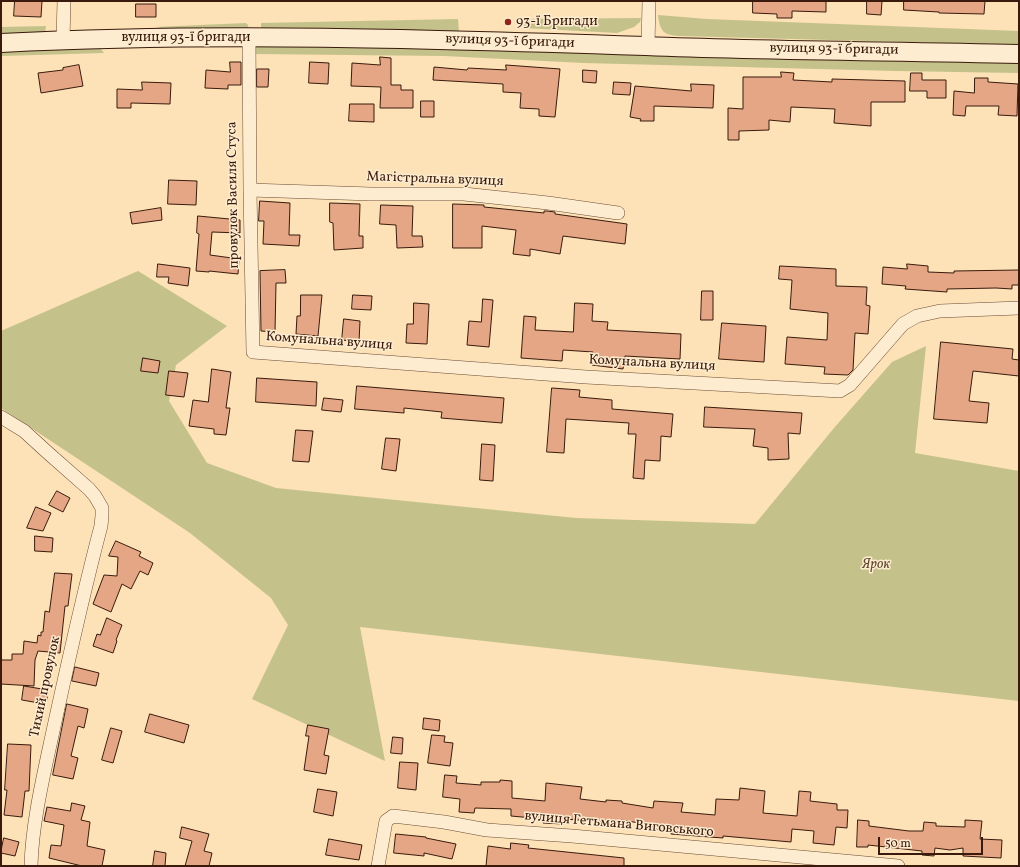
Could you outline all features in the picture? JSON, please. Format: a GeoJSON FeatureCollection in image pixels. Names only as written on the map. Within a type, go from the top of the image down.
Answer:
{"type":"FeatureCollection","features":[{"type":"Feature","properties":{"kind":"main road","name":"вулиця 93-ї бригади"},"geometry":{"type":"LineString","coordinates":[[1,43],[156,38],[384,38],[648,46],[1019,54]]}},
{"type":"Feature","properties":{"kind":"street"},"geometry":{"type":"LineString","coordinates":[[63,40],[64,1]]}},
{"type":"Feature","properties":{"kind":"street"},"geometry":{"type":"LineString","coordinates":[[648,46],[649,1]]}},
{"type":"Feature","properties":{"kind":"street","name":"провулок Василя Стуса"},"geometry":{"type":"LineString","coordinates":[[249,38],[253,352]]}},
{"type":"Feature","properties":{"kind":"street","name":"Магістральна вулиця"},"geometry":{"type":"LineString","coordinates":[[250,190],[371,194],[464,194],[548,203],[618,213]]}},
{"type":"Feature","properties":{"kind":"street","name":"Комунальна вулиця"},"geometry":{"type":"LineString","coordinates":[[253,352],[586,377],[840,391],[850,385],[903,324],[917,316],[940,311],[1019,308]]}},
{"type":"Feature","properties":{"kind":"street","name":"Тихий провулок"},"geometry":{"type":"LineString","coordinates":[[1,417],[24,431],[89,489],[102,508],[101,526],[75,627],[49,751],[35,822],[31,850],[31,866]]}},
{"type":"Feature","properties":{"kind":"street","name":"вулиця Гетьмана Виговського"},"geometry":{"type":"LineString","coordinates":[[378,866],[386,821],[393,816],[444,822],[487,830],[572,836],[898,866]]}},
{"type":"Feature","properties":{"kind":"green space"},"geometry":{"type":"Polygon","coordinates":[[[658,15],[707,19],[1019,31],[1019,45],[679,36],[669,35],[663,31],[658,15]]]}},
{"type":"Feature","properties":{"kind":"green space"},"geometry":{"type":"Polygon","coordinates":[[[641,18],[640,22],[634,27],[617,33],[523,28],[523,19],[641,18]]]}},
{"type":"Feature","properties":{"kind":"green space"},"geometry":{"type":"Polygon","coordinates":[[[458,19],[459,32],[261,32],[261,23],[458,19]]]}},
{"type":"Feature","properties":{"kind":"green space"},"geometry":{"type":"Polygon","coordinates":[[[246,23],[248,25],[249,32],[181,31],[155,27],[246,23]]]}},
{"type":"Feature","properties":{"kind":"green space"},"geometry":{"type":"Polygon","coordinates":[[[46,26],[45,34],[1,36],[1,27],[46,26]]]}},
{"type":"Feature","properties":{"kind":"green space"},"geometry":{"type":"Polygon","coordinates":[[[255,42],[1019,60],[1019,73],[584,63],[444,56],[253,54],[255,42]]]}},
{"type":"Feature","properties":{"kind":"green space"},"geometry":{"type":"Polygon","coordinates":[[[76,46],[100,48],[104,53],[1,56],[1,52],[76,46]]]}},
{"type":"Feature","properties":{"kind":"green space","name":"Ярок"},"geometry":{"type":"Polygon","coordinates":[[[138,271],[227,326],[176,365],[169,401],[207,463],[276,488],[576,518],[755,524],[834,428],[892,362],[926,346],[915,453],[1019,471],[1019,701],[360,627],[385,761],[252,699],[288,625],[271,598],[190,533],[1,408],[1,331],[138,271]]]}},
{"type":"Feature","properties":{"kind":"building"},"geometry":{"type":"Polygon","coordinates":[[[15,1],[42,1],[41,17],[14,16],[15,1]]]}},
{"type":"Feature","properties":{"kind":"building"},"geometry":{"type":"Polygon","coordinates":[[[753,1],[826,1],[826,12],[792,11],[792,18],[777,18],[777,14],[753,13],[753,1]]]}},
{"type":"Feature","properties":{"kind":"building"},"geometry":{"type":"Polygon","coordinates":[[[867,1],[882,1],[881,15],[867,14],[867,1]]]}},
{"type":"Feature","properties":{"kind":"building"},"geometry":{"type":"Polygon","coordinates":[[[904,1],[985,1],[984,14],[939,13],[904,10],[904,1]]]}},
{"type":"Feature","properties":{"kind":"building"},"geometry":{"type":"Polygon","coordinates":[[[136,4],[156,4],[156,17],[136,17],[136,4]]]}},
{"type":"Feature","properties":{"kind":"building"},"geometry":{"type":"Polygon","coordinates":[[[380,57],[391,58],[391,85],[401,85],[401,90],[413,90],[413,108],[380,108],[381,87],[351,86],[352,63],[380,65],[380,57]]]}},
{"type":"Feature","properties":{"kind":"building"},"geometry":{"type":"Polygon","coordinates":[[[230,62],[241,62],[241,85],[228,85],[228,89],[205,88],[206,70],[230,72],[230,62]]]}},
{"type":"Feature","properties":{"kind":"building"},"geometry":{"type":"Polygon","coordinates":[[[310,62],[329,63],[328,84],[309,83],[310,62]]]}},
{"type":"Feature","properties":{"kind":"building"},"geometry":{"type":"Polygon","coordinates":[[[79,65],[83,86],[41,93],[38,73],[63,70],[63,68],[79,65]]]}},
{"type":"Feature","properties":{"kind":"building"},"geometry":{"type":"Polygon","coordinates":[[[506,65],[560,69],[555,117],[539,116],[539,109],[520,108],[521,93],[503,92],[503,84],[433,80],[434,67],[467,70],[468,68],[506,70],[506,65]]]}},
{"type":"Feature","properties":{"kind":"building"},"geometry":{"type":"Polygon","coordinates":[[[257,69],[269,69],[268,87],[257,87],[257,69]]]}},
{"type":"Feature","properties":{"kind":"building"},"geometry":{"type":"Polygon","coordinates":[[[583,70],[597,71],[596,83],[583,82],[583,70]]]}},
{"type":"Feature","properties":{"kind":"building"},"geometry":{"type":"Polygon","coordinates":[[[781,72],[794,73],[793,80],[832,82],[832,79],[905,81],[905,102],[871,102],[871,126],[834,123],[835,109],[791,107],[790,122],[769,120],[769,130],[739,131],[739,140],[728,140],[728,108],[743,109],[743,77],[781,77],[781,72]]]}},
{"type":"Feature","properties":{"kind":"building"},"geometry":{"type":"Polygon","coordinates":[[[911,73],[922,73],[922,80],[946,80],[946,98],[927,98],[927,91],[910,91],[911,73]]]}},
{"type":"Feature","properties":{"kind":"building"},"geometry":{"type":"Polygon","coordinates":[[[975,78],[988,78],[988,82],[1018,84],[1017,116],[998,115],[999,106],[966,106],[965,116],[953,115],[954,91],[974,93],[975,78]]]}},
{"type":"Feature","properties":{"kind":"building"},"geometry":{"type":"Polygon","coordinates":[[[142,82],[171,83],[170,104],[131,103],[131,108],[117,108],[117,89],[142,90],[142,82]]]}},
{"type":"Feature","properties":{"kind":"building"},"geometry":{"type":"Polygon","coordinates":[[[614,82],[631,83],[630,95],[613,94],[614,82]]]}},
{"type":"Feature","properties":{"kind":"building"},"geometry":{"type":"Polygon","coordinates":[[[691,84],[714,85],[713,108],[654,106],[654,121],[640,121],[641,119],[630,117],[635,86],[691,91],[691,84]]]}},
{"type":"Feature","properties":{"kind":"building"},"geometry":{"type":"Polygon","coordinates":[[[421,101],[434,101],[434,117],[421,117],[421,101]]]}},
{"type":"Feature","properties":{"kind":"building"},"geometry":{"type":"Polygon","coordinates":[[[350,104],[374,104],[374,122],[349,121],[350,104]]]}},
{"type":"Feature","properties":{"kind":"building"},"geometry":{"type":"Polygon","coordinates":[[[169,180],[197,181],[196,205],[168,204],[169,180]]]}},
{"type":"Feature","properties":{"kind":"building"},"geometry":{"type":"Polygon","coordinates":[[[260,201],[290,203],[289,235],[300,235],[299,246],[263,244],[264,221],[259,221],[260,201]]]}},
{"type":"Feature","properties":{"kind":"building"},"geometry":{"type":"Polygon","coordinates":[[[330,203],[360,204],[359,236],[363,236],[363,248],[334,250],[333,223],[330,222],[330,203]]]}},
{"type":"Feature","properties":{"kind":"building"},"geometry":{"type":"Polygon","coordinates":[[[453,204],[484,205],[484,207],[544,213],[544,211],[547,211],[555,212],[555,214],[627,224],[625,244],[563,236],[560,254],[530,249],[530,256],[513,254],[516,230],[482,226],[482,248],[453,248],[453,204]]]}},
{"type":"Feature","properties":{"kind":"building"},"geometry":{"type":"Polygon","coordinates":[[[381,205],[413,206],[412,236],[422,236],[423,247],[397,248],[396,225],[380,224],[381,205]]]}},
{"type":"Feature","properties":{"kind":"building"},"geometry":{"type":"Polygon","coordinates":[[[161,208],[162,220],[132,224],[130,213],[161,208]]]}},
{"type":"Feature","properties":{"kind":"building"},"geometry":{"type":"Polygon","coordinates":[[[198,216],[240,220],[240,233],[212,232],[210,255],[239,259],[238,274],[196,271],[199,234],[197,233],[198,216]]]}},
{"type":"Feature","properties":{"kind":"building"},"geometry":{"type":"Polygon","coordinates":[[[158,264],[190,268],[188,286],[168,283],[169,277],[157,277],[158,264]]]}},
{"type":"Feature","properties":{"kind":"building"},"geometry":{"type":"Polygon","coordinates":[[[907,264],[928,266],[928,272],[954,273],[954,271],[1019,270],[1019,285],[1012,285],[1012,289],[947,289],[947,292],[905,289],[906,286],[882,284],[883,267],[907,269],[907,264]]]}},
{"type":"Feature","properties":{"kind":"building"},"geometry":{"type":"Polygon","coordinates":[[[780,266],[836,269],[836,286],[867,287],[866,305],[870,306],[868,334],[855,333],[853,370],[848,375],[824,374],[825,367],[785,364],[787,337],[827,340],[828,313],[790,309],[792,280],[779,279],[780,266]]]}},
{"type":"Feature","properties":{"kind":"building"},"geometry":{"type":"Polygon","coordinates":[[[285,270],[286,283],[276,283],[275,332],[261,331],[260,271],[285,270]]]}},
{"type":"Feature","properties":{"kind":"building"},"geometry":{"type":"Polygon","coordinates":[[[702,291],[713,291],[713,320],[701,320],[702,291]]]}},
{"type":"Feature","properties":{"kind":"building"},"geometry":{"type":"Polygon","coordinates":[[[301,295],[322,295],[318,336],[296,334],[297,316],[300,316],[301,295]]]}},
{"type":"Feature","properties":{"kind":"building"},"geometry":{"type":"Polygon","coordinates":[[[353,295],[372,296],[371,310],[352,309],[353,295]]]}},
{"type":"Feature","properties":{"kind":"building"},"geometry":{"type":"Polygon","coordinates":[[[483,299],[493,300],[489,347],[467,345],[469,321],[481,322],[483,299]]]}},
{"type":"Feature","properties":{"kind":"building"},"geometry":{"type":"Polygon","coordinates":[[[414,303],[429,304],[427,344],[406,343],[407,324],[413,324],[414,303]]]}},
{"type":"Feature","properties":{"kind":"building"},"geometry":{"type":"Polygon","coordinates":[[[575,303],[593,304],[592,321],[608,322],[607,330],[681,334],[680,359],[625,356],[623,369],[592,365],[593,352],[563,350],[562,361],[521,358],[524,316],[536,317],[535,330],[573,332],[575,303]]]}},
{"type":"Feature","properties":{"kind":"building"},"geometry":{"type":"Polygon","coordinates":[[[344,319],[360,321],[359,342],[342,340],[344,319]]]}},
{"type":"Feature","properties":{"kind":"building"},"geometry":{"type":"Polygon","coordinates":[[[722,323],[766,326],[764,362],[719,359],[722,323]]]}},
{"type":"Feature","properties":{"kind":"building"},"geometry":{"type":"Polygon","coordinates":[[[941,342],[1013,349],[1012,359],[1019,360],[1019,376],[973,371],[969,401],[989,403],[987,423],[934,419],[941,342]]]}},
{"type":"Feature","properties":{"kind":"building"},"geometry":{"type":"Polygon","coordinates":[[[143,358],[160,361],[158,373],[141,371],[143,358]]]}},
{"type":"Feature","properties":{"kind":"building"},"geometry":{"type":"Polygon","coordinates":[[[212,369],[231,372],[226,408],[230,408],[226,435],[214,434],[214,429],[189,426],[193,400],[208,402],[212,369]]]}},
{"type":"Feature","properties":{"kind":"building"},"geometry":{"type":"Polygon","coordinates":[[[169,371],[188,373],[184,397],[166,395],[169,371]]]}},
{"type":"Feature","properties":{"kind":"building"},"geometry":{"type":"Polygon","coordinates":[[[257,378],[317,382],[316,406],[256,402],[257,378]]]}},
{"type":"Feature","properties":{"kind":"building"},"geometry":{"type":"Polygon","coordinates":[[[357,386],[504,398],[502,423],[441,418],[442,412],[404,408],[404,413],[355,409],[357,386]]]}},
{"type":"Feature","properties":{"kind":"building"},"geometry":{"type":"Polygon","coordinates":[[[552,388],[580,390],[579,397],[612,400],[612,409],[673,414],[671,437],[661,436],[660,461],[645,460],[644,479],[633,478],[636,434],[628,434],[629,423],[566,419],[564,453],[547,452],[552,388]]]}},
{"type":"Feature","properties":{"kind":"building"},"geometry":{"type":"Polygon","coordinates":[[[324,398],[343,400],[341,412],[322,410],[324,398]]]}},
{"type":"Feature","properties":{"kind":"building"},"geometry":{"type":"Polygon","coordinates":[[[705,407],[802,413],[800,434],[788,433],[789,459],[768,460],[768,448],[753,446],[755,429],[704,427],[705,407]]]}},
{"type":"Feature","properties":{"kind":"building"},"geometry":{"type":"Polygon","coordinates":[[[296,430],[313,431],[309,462],[293,461],[296,430]]]}},
{"type":"Feature","properties":{"kind":"building"},"geometry":{"type":"Polygon","coordinates":[[[386,438],[400,439],[396,471],[382,469],[386,438]]]}},
{"type":"Feature","properties":{"kind":"building"},"geometry":{"type":"Polygon","coordinates":[[[482,444],[495,445],[493,481],[480,480],[482,444]]]}},
{"type":"Feature","properties":{"kind":"building"},"geometry":{"type":"Polygon","coordinates":[[[57,491],[70,498],[63,512],[49,505],[57,491]]]}},
{"type":"Feature","properties":{"kind":"building"},"geometry":{"type":"Polygon","coordinates":[[[36,507],[51,513],[43,531],[27,528],[36,507]]]}},
{"type":"Feature","properties":{"kind":"building"},"geometry":{"type":"Polygon","coordinates":[[[35,536],[53,538],[52,552],[35,551],[35,536]]]}},
{"type":"Feature","properties":{"kind":"building"},"geometry":{"type":"Polygon","coordinates":[[[116,541],[141,552],[139,556],[153,563],[148,575],[140,571],[131,589],[122,584],[111,612],[93,604],[104,575],[117,576],[118,557],[109,556],[116,541]]]}},
{"type":"Feature","properties":{"kind":"building"},"geometry":{"type":"Polygon","coordinates":[[[55,573],[72,574],[68,606],[65,606],[60,653],[38,651],[35,660],[34,686],[1,684],[1,660],[12,660],[12,654],[23,654],[24,641],[37,643],[38,635],[41,636],[41,632],[43,632],[45,611],[49,612],[55,573]]]}},
{"type":"Feature","properties":{"kind":"building"},"geometry":{"type":"Polygon","coordinates":[[[107,618],[122,625],[113,653],[93,646],[97,634],[100,635],[107,618]]]}},
{"type":"Feature","properties":{"kind":"building"},"geometry":{"type":"Polygon","coordinates":[[[75,667],[99,673],[96,686],[72,681],[75,667]]]}},
{"type":"Feature","properties":{"kind":"building"},"geometry":{"type":"Polygon","coordinates":[[[24,686],[48,690],[47,700],[39,699],[39,703],[22,700],[24,686]]]}},
{"type":"Feature","properties":{"kind":"building"},"geometry":{"type":"Polygon","coordinates":[[[67,704],[88,709],[84,728],[78,726],[71,756],[78,758],[73,779],[53,775],[67,704]]]}},
{"type":"Feature","properties":{"kind":"building"},"geometry":{"type":"Polygon","coordinates":[[[150,714],[189,725],[184,743],[145,732],[150,714]]]}},
{"type":"Feature","properties":{"kind":"building"},"geometry":{"type":"Polygon","coordinates":[[[424,718],[440,720],[439,731],[423,729],[424,718]]]}},
{"type":"Feature","properties":{"kind":"building"},"geometry":{"type":"Polygon","coordinates":[[[308,725],[329,729],[324,755],[329,756],[326,774],[304,770],[309,736],[306,736],[308,725]]]}},
{"type":"Feature","properties":{"kind":"building"},"geometry":{"type":"Polygon","coordinates":[[[111,728],[122,731],[113,763],[102,760],[111,728]]]}},
{"type":"Feature","properties":{"kind":"building"},"geometry":{"type":"Polygon","coordinates":[[[432,735],[445,736],[444,742],[453,743],[450,766],[428,763],[432,735]]]}},
{"type":"Feature","properties":{"kind":"building"},"geometry":{"type":"Polygon","coordinates":[[[393,737],[403,738],[402,754],[391,753],[393,737]]]}},
{"type":"Feature","properties":{"kind":"building"},"geometry":{"type":"Polygon","coordinates":[[[8,744],[31,745],[29,791],[25,791],[22,817],[4,815],[7,790],[5,790],[8,744]]]}},
{"type":"Feature","properties":{"kind":"building"},"geometry":{"type":"Polygon","coordinates":[[[400,762],[418,763],[416,790],[398,788],[400,762]]]}},
{"type":"Feature","properties":{"kind":"building"},"geometry":{"type":"Polygon","coordinates":[[[445,775],[457,776],[456,783],[481,785],[481,782],[500,782],[500,780],[512,781],[512,798],[545,801],[546,783],[582,787],[580,799],[606,802],[606,800],[622,801],[622,803],[653,808],[654,801],[683,803],[681,812],[715,815],[716,799],[739,800],[740,788],[765,791],[763,813],[797,816],[799,791],[811,792],[810,801],[837,804],[837,810],[848,810],[847,828],[836,827],[834,845],[813,843],[814,831],[792,829],[791,842],[723,836],[723,838],[671,834],[671,831],[652,829],[652,825],[621,820],[621,823],[564,819],[564,824],[543,823],[544,819],[511,816],[511,809],[475,808],[474,813],[459,812],[460,799],[443,797],[445,775]]]}},
{"type":"Feature","properties":{"kind":"building"},"geometry":{"type":"Polygon","coordinates":[[[318,789],[337,792],[333,816],[314,812],[318,789]]]}},
{"type":"Feature","properties":{"kind":"building"},"geometry":{"type":"Polygon","coordinates":[[[72,803],[85,806],[81,820],[90,822],[87,846],[105,850],[102,866],[82,866],[49,858],[51,845],[61,846],[64,825],[44,821],[47,807],[70,811],[72,803]]]}},
{"type":"Feature","properties":{"kind":"building"},"geometry":{"type":"Polygon","coordinates":[[[858,820],[869,821],[869,826],[909,831],[923,831],[924,822],[936,823],[936,826],[965,827],[965,820],[982,821],[980,839],[1002,840],[1001,858],[963,856],[963,848],[950,850],[935,848],[934,856],[922,855],[922,851],[868,845],[868,847],[857,847],[858,820]]]}},
{"type":"Feature","properties":{"kind":"building"},"geometry":{"type":"Polygon","coordinates":[[[182,827],[209,834],[204,851],[212,853],[209,866],[185,866],[192,841],[180,838],[182,827]]]}},
{"type":"Feature","properties":{"kind":"building"},"geometry":{"type":"Polygon","coordinates":[[[396,834],[426,837],[456,844],[452,859],[424,853],[424,856],[394,853],[396,834]]]}},
{"type":"Feature","properties":{"kind":"building"},"geometry":{"type":"Polygon","coordinates":[[[4,838],[19,842],[15,856],[1,853],[4,838]]]}},
{"type":"Feature","properties":{"kind":"building"},"geometry":{"type":"Polygon","coordinates":[[[329,839],[362,845],[359,860],[326,855],[329,839]]]}},
{"type":"Feature","properties":{"kind":"building"},"geometry":{"type":"Polygon","coordinates":[[[511,843],[529,845],[528,848],[624,858],[624,866],[486,866],[488,846],[510,849],[511,843]]]}},
{"type":"Feature","properties":{"kind":"building"},"geometry":{"type":"Polygon","coordinates":[[[155,851],[166,853],[165,866],[153,866],[155,851]]]}},
{"type":"Feature","properties":{"kind":"place","name":"93-ї Бригади"},"geometry":{"type":"Point","coordinates":[508,22]}}]}
